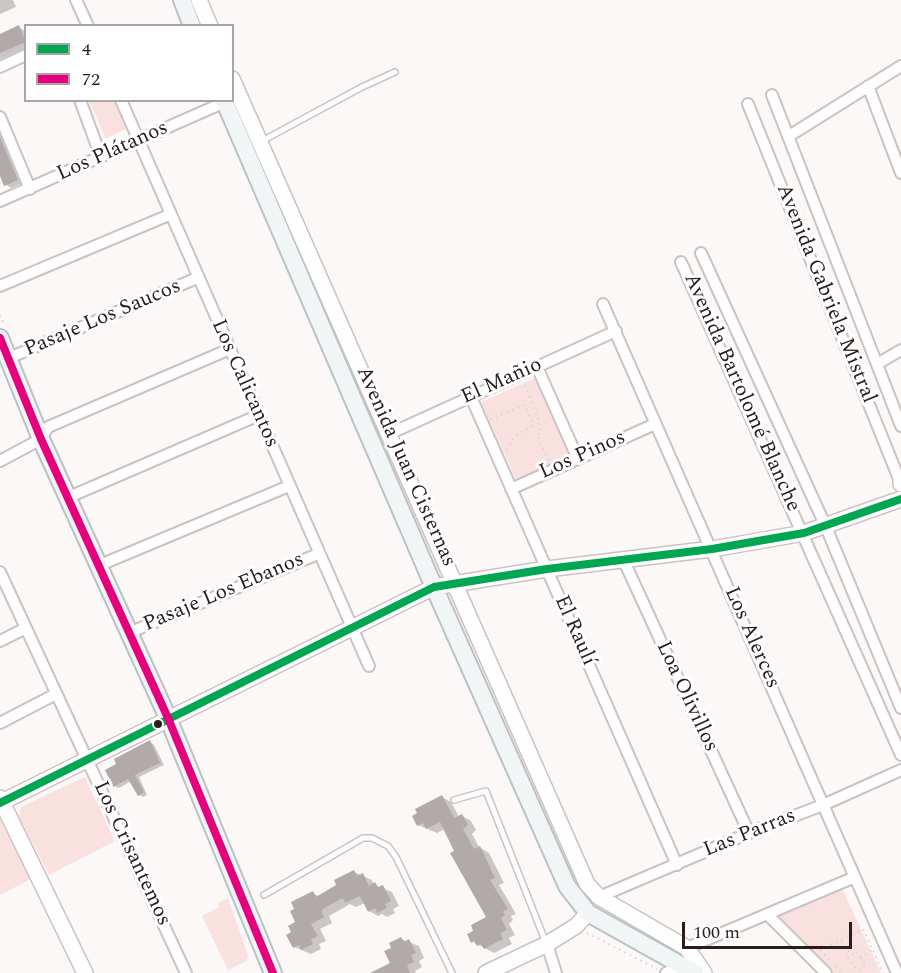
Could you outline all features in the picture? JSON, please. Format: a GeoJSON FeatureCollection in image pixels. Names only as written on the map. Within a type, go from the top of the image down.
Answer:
{"type":"FeatureCollection","features":[{"type":"Feature","properties":{"kind":"main road"},"geometry":{"type":"LineString","coordinates":[[182,0],[191,24]]}},
{"type":"Feature","properties":{"kind":"main road","name":"Avenida Juan Cisternas"},"geometry":{"type":"LineString","coordinates":[[225,102],[434,587],[567,886],[588,913],[688,969]]}},
{"type":"Feature","properties":{"kind":"main road"},"geometry":{"type":"LineString","coordinates":[[0,338],[41,439],[168,718],[269,971]]}},
{"type":"Feature","properties":{"kind":"street"},"geometry":{"type":"LineString","coordinates":[[76,0],[87,24]]}},
{"type":"Feature","properties":{"kind":"street"},"geometry":{"type":"LineString","coordinates":[[199,0],[209,24]]}},
{"type":"Feature","properties":{"kind":"street"},"geometry":{"type":"LineString","coordinates":[[0,67],[24,56]]}},
{"type":"Feature","properties":{"kind":"street"},"geometry":{"type":"LineString","coordinates":[[789,136],[901,66]]}},
{"type":"Feature","properties":{"kind":"street","name":"Avenida Juan Cisternas"},"geometry":{"type":"LineString","coordinates":[[234,84],[457,584],[587,884],[599,897],[687,948],[704,973]]}},
{"type":"Feature","properties":{"kind":"street"},"geometry":{"type":"LineString","coordinates":[[868,86],[901,173]]}},
{"type":"Feature","properties":{"kind":"street","name":"Avenida Gabriela Mistral"},"geometry":{"type":"LineString","coordinates":[[772,95],[901,426]]}},
{"type":"Feature","properties":{"kind":"street"},"geometry":{"type":"LineString","coordinates":[[81,102],[101,157]]}},
{"type":"Feature","properties":{"kind":"street","name":"Los Calicantos"},"geometry":{"type":"LineString","coordinates":[[122,102],[169,215],[369,666]]}},
{"type":"Feature","properties":{"kind":"street","name":"Los Plátanos"},"geometry":{"type":"LineString","coordinates":[[0,201],[223,102]]}},
{"type":"Feature","properties":{"kind":"street","name":"Avenida Gabriela Mistral"},"geometry":{"type":"LineString","coordinates":[[748,104],[900,480]]}},
{"type":"Feature","properties":{"kind":"street"},"geometry":{"type":"LineString","coordinates":[[0,117],[30,189]]}},
{"type":"Feature","properties":{"kind":"street"},"geometry":{"type":"LineString","coordinates":[[0,286],[169,215]]}},
{"type":"Feature","properties":{"kind":"street","name":"Avenida Bartolomé Blanche"},"geometry":{"type":"LineString","coordinates":[[701,252],[826,527],[901,708]]}},
{"type":"Feature","properties":{"kind":"street","name":"Avenida Bartolomé Blanche"},"geometry":{"type":"LineString","coordinates":[[681,262],[804,533],[901,755]]}},
{"type":"Feature","properties":{"kind":"street","name":"Pasaje Los Saucos"},"geometry":{"type":"LineString","coordinates":[[9,358],[197,278]]}},
{"type":"Feature","properties":{"kind":"street","name":"Los Alerces"},"geometry":{"type":"LineString","coordinates":[[603,304],[897,973]]}},
{"type":"Feature","properties":{"kind":"street","name":"El Mañio"},"geometry":{"type":"LineString","coordinates":[[389,434],[615,331]]}},
{"type":"Feature","properties":{"kind":"street"},"geometry":{"type":"LineString","coordinates":[[0,461],[41,439],[48,427],[230,349]]}},
{"type":"Feature","properties":{"kind":"street"},"geometry":{"type":"LineString","coordinates":[[877,364],[901,350]]}},
{"type":"Feature","properties":{"kind":"street"},"geometry":{"type":"LineString","coordinates":[[537,367],[578,459]]}},
{"type":"Feature","properties":{"kind":"street","name":"El Raulí"},"geometry":{"type":"LineString","coordinates":[[471,397],[677,865]]}},
{"type":"Feature","properties":{"kind":"street"},"geometry":{"type":"LineString","coordinates":[[69,497],[259,415]]}},
{"type":"Feature","properties":{"kind":"street","name":"Los Pinos"},"geometry":{"type":"LineString","coordinates":[[511,489],[655,424]]}},
{"type":"Feature","properties":{"kind":"street"},"geometry":{"type":"LineString","coordinates":[[100,565],[289,486]]}},
{"type":"Feature","properties":{"kind":"street"},"geometry":{"type":"LineString","coordinates":[[85,973],[1,801],[434,587],[547,569],[712,549],[804,533],[901,499]]}},
{"type":"Feature","properties":{"kind":"street","name":"Pasaje Los Ebanos"},"geometry":{"type":"LineString","coordinates":[[130,632],[318,554]]}},
{"type":"Feature","properties":{"kind":"street","name":"Loa Olivillos"},"geometry":{"type":"LineString","coordinates":[[624,561],[749,833]]}},
{"type":"Feature","properties":{"kind":"street","name":"Los Crisantemos"},"geometry":{"type":"LineString","coordinates":[[0,572],[186,973]]}},
{"type":"Feature","properties":{"kind":"street"},"geometry":{"type":"LineString","coordinates":[[0,641],[26,628]]}},
{"type":"Feature","properties":{"kind":"street"},"geometry":{"type":"LineString","coordinates":[[0,723],[56,694]]}},
{"type":"Feature","properties":{"kind":"street","name":"Las Parras"},"geometry":{"type":"LineString","coordinates":[[599,897],[749,833],[824,805],[901,770]]}},
{"type":"Feature","properties":{"kind":"street"},"geometry":{"type":"LineString","coordinates":[[687,948],[855,877]]}},
{"type":"Feature","properties":{"kind":"street"},"geometry":{"type":"LineString","coordinates":[[486,973],[547,944],[576,926],[588,913]]}},
{"type":"Feature","properties":{"kind":"street"},"geometry":{"type":"LineString","coordinates":[[768,915],[826,973]]}},
{"type":"Feature","properties":{"kind":"street"},"geometry":{"type":"LineString","coordinates":[[547,944],[556,973]]}},
{"type":"Feature","properties":{"kind":"street"},"geometry":{"type":"LineString","coordinates":[[666,973],[688,969]]}},
{"type":"Feature","properties":{"kind":"lane"},"geometry":{"type":"LineString","coordinates":[[260,142],[362,87],[395,72]]}},
{"type":"Feature","properties":{"kind":"lane"},"geometry":{"type":"LineString","coordinates":[[454,800],[486,791],[547,944]]}},
{"type":"Feature","properties":{"kind":"lane"},"geometry":{"type":"LineString","coordinates":[[264,895],[363,838],[372,838],[388,846],[396,857],[452,973]]}},
{"type":"Feature","properties":{"kind":"path"},"geometry":{"type":"LineString","coordinates":[[520,374],[537,416],[541,432],[537,434],[553,470]]}},
{"type":"Feature","properties":{"kind":"path"},"geometry":{"type":"LineString","coordinates":[[482,423],[525,405],[534,426],[511,439],[501,464]]}},
{"type":"Feature","properties":{"kind":"path"},"geometry":{"type":"LineString","coordinates":[[530,418],[537,416]]}},
{"type":"Feature","properties":{"kind":"path"},"geometry":{"type":"LineString","coordinates":[[821,950],[863,929],[883,973]]}},
{"type":"Feature","properties":{"kind":"path"},"geometry":{"type":"LineString","coordinates":[[840,940],[852,955]]}},
{"type":"Feature","properties":{"kind":"path"},"geometry":{"type":"LineString","coordinates":[[861,959],[873,950]]}},
{"type":"Feature","properties":{"kind":"path"},"geometry":{"type":"LineString","coordinates":[[856,952],[861,959],[866,965],[858,970],[848,958],[856,952]]}},
{"type":"Feature","properties":{"kind":"path"},"geometry":{"type":"LineString","coordinates":[[861,968],[864,973]]}},
{"type":"Feature","properties":{"kind":"shaded area"},"geometry":{"type":"Polygon","coordinates":[[[89,102],[116,102],[128,128],[106,139],[89,102]]]}},
{"type":"Feature","properties":{"kind":"shaded area"},"geometry":{"type":"Polygon","coordinates":[[[537,377],[571,455],[516,480],[481,402],[537,377]]]}},
{"type":"Feature","properties":{"kind":"shaded area"},"geometry":{"type":"Polygon","coordinates":[[[85,777],[115,841],[49,875],[19,816],[20,810],[23,806],[85,777]]]}},
{"type":"Feature","properties":{"kind":"shaded area"},"geometry":{"type":"Polygon","coordinates":[[[0,819],[31,879],[0,895],[0,819]]]}},
{"type":"Feature","properties":{"kind":"shaded area"},"geometry":{"type":"Polygon","coordinates":[[[841,886],[881,973],[823,973],[773,919],[841,886]]]}},
{"type":"Feature","properties":{"kind":"shaded area"},"geometry":{"type":"Polygon","coordinates":[[[228,898],[248,955],[247,961],[228,970],[202,916],[219,907],[218,903],[228,898]]]}},
{"type":"Feature","properties":{"kind":"building"},"geometry":{"type":"Polygon","coordinates":[[[19,25],[24,43],[0,53],[0,34],[19,25]]]}},
{"type":"Feature","properties":{"kind":"building"},"geometry":{"type":"Polygon","coordinates":[[[0,137],[18,180],[4,186],[0,176],[0,137]]]}},
{"type":"Feature","properties":{"kind":"building"},"geometry":{"type":"Polygon","coordinates":[[[150,740],[160,763],[135,775],[144,792],[138,796],[128,779],[113,787],[105,770],[116,764],[114,759],[150,740]]]}},
{"type":"Feature","properties":{"kind":"building"},"geometry":{"type":"Polygon","coordinates":[[[442,795],[454,818],[462,814],[468,825],[463,829],[474,849],[480,846],[495,878],[490,880],[508,909],[503,911],[505,915],[501,918],[507,930],[500,933],[503,939],[484,949],[481,944],[477,946],[474,941],[471,943],[467,934],[473,931],[471,925],[486,917],[450,853],[454,851],[440,822],[426,829],[423,823],[417,826],[412,816],[417,813],[415,809],[442,795]]]}},
{"type":"Feature","properties":{"kind":"building"},"geometry":{"type":"Polygon","coordinates":[[[354,870],[357,876],[363,873],[369,886],[375,882],[378,887],[383,885],[391,901],[385,904],[387,908],[377,913],[375,908],[368,912],[360,896],[345,903],[343,898],[321,911],[324,917],[311,924],[318,936],[311,939],[313,944],[301,950],[299,945],[293,948],[286,935],[291,932],[288,926],[295,922],[290,911],[294,909],[291,902],[313,891],[316,897],[336,885],[334,880],[354,870]]]}},
{"type":"Feature","properties":{"kind":"building"},"geometry":{"type":"Polygon","coordinates":[[[401,937],[404,942],[409,939],[416,953],[411,955],[414,962],[407,965],[410,973],[370,973],[390,963],[384,951],[391,948],[389,943],[401,937]]]}},
{"type":"Feature","properties":{"kind":"transit line","name":"72"},"geometry":{"type":"LineString","coordinates":[[0,338],[41,439],[168,718],[273,973]]}},
{"type":"Feature","properties":{"kind":"transit line","name":"4"},"geometry":{"type":"LineString","coordinates":[[0,803],[434,587],[547,569],[712,549],[804,533],[901,499]]}}]}
